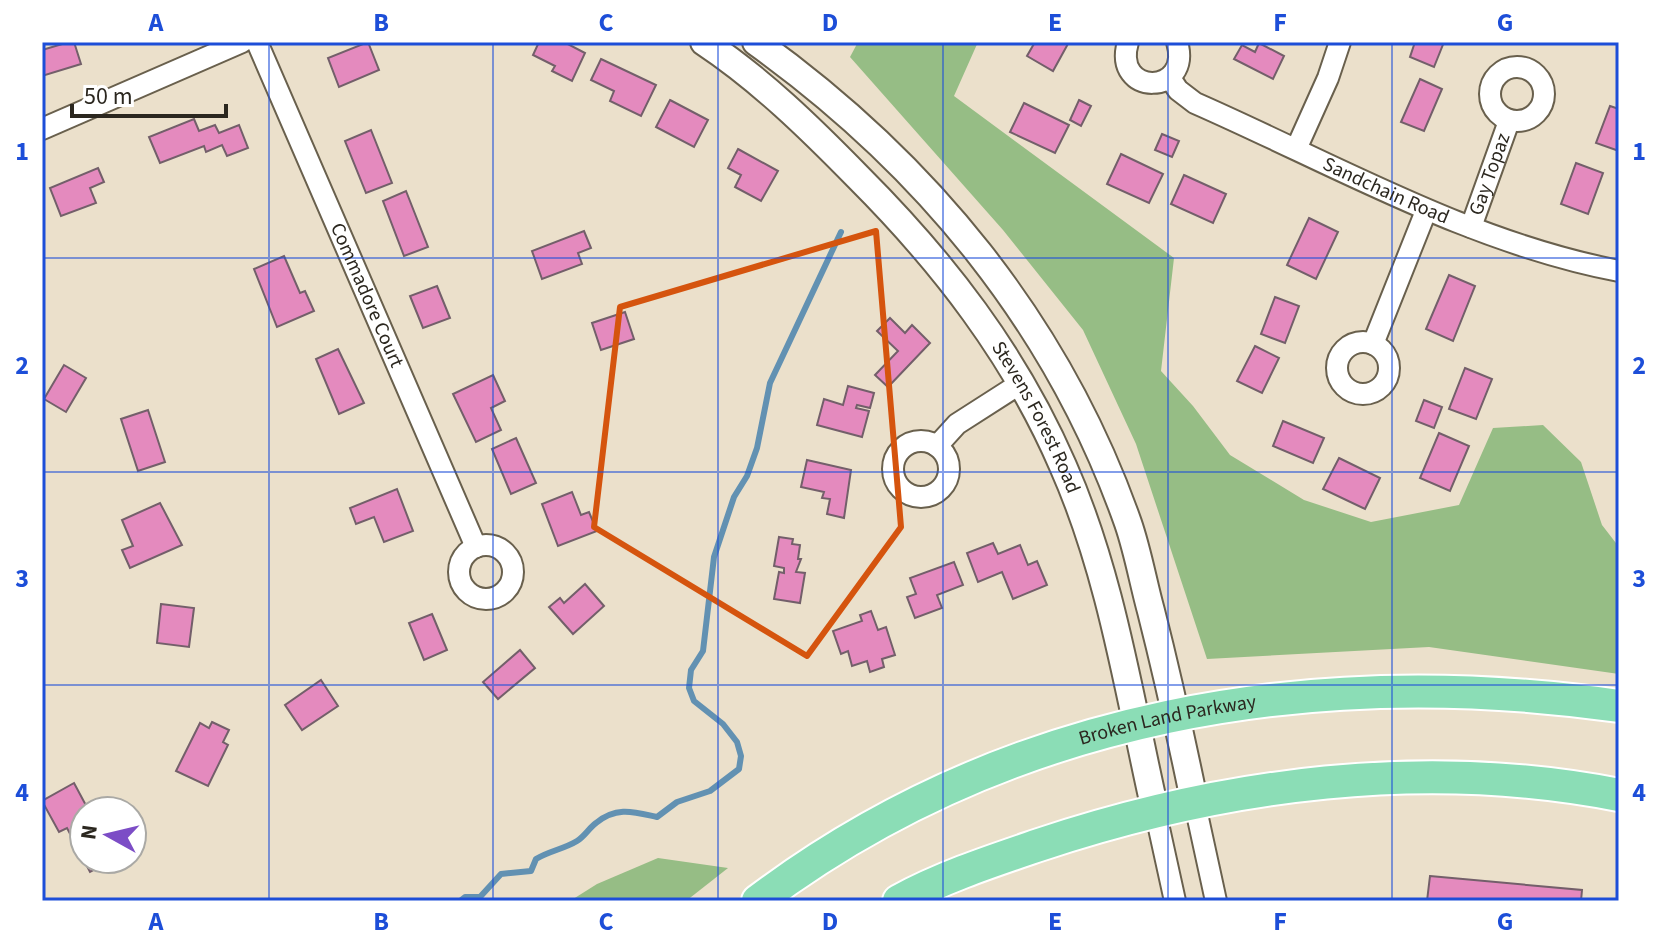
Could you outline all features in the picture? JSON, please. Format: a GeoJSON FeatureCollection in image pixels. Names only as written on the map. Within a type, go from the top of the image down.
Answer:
{"type":"FeatureCollection","features":[{"type":"Feature","properties":{"kind":"main road","name":"Broken Land Parkway"},"geometry":{"type":"LineString","coordinates":[[758,901],[830,851],[915,805],[1045,748],[1135,722],[1288,697],[1436,690],[1502,692],[1619,706]]}},
{"type":"Feature","properties":{"kind":"main road"},"geometry":{"type":"LineString","coordinates":[[899,901],[990,862],[1155,810],[1194,800],[1290,785],[1428,778],[1552,785],[1619,795]]}},
{"type":"Feature","properties":{"kind":"street"},"geometry":{"type":"LineString","coordinates":[[42,129],[242,42]]}},
{"type":"Feature","properties":{"kind":"street","name":"Commadore Court"},"geometry":{"type":"LineString","coordinates":[[257,42],[476,547]]}},
{"type":"Feature","properties":{"kind":"street","name":"Stevens Forest Road"},"geometry":{"type":"LineString","coordinates":[[704,42],[730,59],[808,126],[931,252],[992,334],[1021,383],[1064,467],[1090,538],[1175,901]]}},
{"type":"Feature","properties":{"kind":"street","name":"Stevens Forest Road"},"geometry":{"type":"LineString","coordinates":[[756,42],[836,104],[910,171],[964,230],[1025,314],[1076,401],[1129,526],[1176,713],[1216,901]]}},
{"type":"Feature","properties":{"kind":"street"},"geometry":{"type":"LineString","coordinates":[[1128,42],[1124,55],[1132,75],[1152,84],[1170,78],[1178,68],[1181,54],[1177,42]]}},
{"type":"Feature","properties":{"kind":"street"},"geometry":{"type":"LineString","coordinates":[[1297,147],[1328,78],[1340,42]]}},
{"type":"Feature","properties":{"kind":"street","name":"Sandchain Road"},"geometry":{"type":"LineString","coordinates":[[1170,78],[1178,90],[1195,103],[1297,147],[1426,211],[1557,256],[1619,271]]}},
{"type":"Feature","properties":{"kind":"street","name":"Gay Topaz"},"geometry":{"type":"LineString","coordinates":[[1471,227],[1509,121]]}},
{"type":"Feature","properties":{"kind":"street"},"geometry":{"type":"LineString","coordinates":[[1373,344],[1426,211]]}},
{"type":"Feature","properties":{"kind":"street"},"geometry":{"type":"LineString","coordinates":[[937,446],[957,424],[1021,383]]}},
{"type":"Feature","properties":{"kind":"highlighted area"},"geometry":{"type":"Polygon","coordinates":[[[876,231],[901,527],[807,656],[594,527],[620,307],[876,231]]]}},
{"type":"Feature","properties":{"kind":"green space"},"geometry":{"type":"Polygon","coordinates":[[[858,42],[978,42],[954,96],[1174,258],[1161,371],[1193,406],[1230,455],[1304,500],[1371,522],[1459,505],[1493,428],[1543,425],[1581,462],[1602,525],[1619,547],[1619,674],[1429,647],[1207,659],[1136,444],[1083,330],[1003,230],[850,57],[858,42]]]}},
{"type":"Feature","properties":{"kind":"green space"},"geometry":{"type":"Polygon","coordinates":[[[658,858],[728,868],[686,901],[570,901],[597,884],[658,858]]]}},
{"type":"Feature","properties":{"kind":"building"},"geometry":{"type":"Polygon","coordinates":[[[74,42],[81,64],[42,76],[42,50],[74,42]]]}},
{"type":"Feature","properties":{"kind":"building"},"geometry":{"type":"Polygon","coordinates":[[[368,42],[379,70],[339,87],[328,58],[368,42]]]}},
{"type":"Feature","properties":{"kind":"building"},"geometry":{"type":"Polygon","coordinates":[[[539,42],[564,42],[585,53],[572,81],[552,71],[555,66],[533,55],[539,42]]]}},
{"type":"Feature","properties":{"kind":"building"},"geometry":{"type":"Polygon","coordinates":[[[1035,42],[1069,42],[1053,71],[1027,56],[1035,42]]]}},
{"type":"Feature","properties":{"kind":"building"},"geometry":{"type":"Polygon","coordinates":[[[1415,42],[1444,42],[1434,67],[1410,57],[1415,42]]]}},
{"type":"Feature","properties":{"kind":"building"},"geometry":{"type":"Polygon","coordinates":[[[1259,43],[1284,56],[1273,79],[1234,59],[1242,45],[1255,52],[1259,43]]]}},
{"type":"Feature","properties":{"kind":"building"},"geometry":{"type":"Polygon","coordinates":[[[601,59],[656,85],[641,116],[610,101],[614,91],[591,80],[601,59]]]}},
{"type":"Feature","properties":{"kind":"building"},"geometry":{"type":"Polygon","coordinates":[[[1420,79],[1442,89],[1424,131],[1401,122],[1420,79]]]}},
{"type":"Feature","properties":{"kind":"building"},"geometry":{"type":"Polygon","coordinates":[[[670,100],[708,120],[694,147],[656,127],[670,100]]]}},
{"type":"Feature","properties":{"kind":"building"},"geometry":{"type":"Polygon","coordinates":[[[1079,100],[1091,106],[1081,126],[1070,120],[1079,100]]]}},
{"type":"Feature","properties":{"kind":"building"},"geometry":{"type":"Polygon","coordinates":[[[1024,103],[1069,125],[1055,153],[1010,132],[1024,103]]]}},
{"type":"Feature","properties":{"kind":"building"},"geometry":{"type":"Polygon","coordinates":[[[1610,106],[1619,109],[1619,151],[1596,143],[1610,106]]]}},
{"type":"Feature","properties":{"kind":"building"},"geometry":{"type":"Polygon","coordinates":[[[194,119],[199,131],[215,125],[219,133],[239,125],[248,148],[227,156],[222,145],[206,152],[204,146],[160,163],[149,137],[194,119]]]}},
{"type":"Feature","properties":{"kind":"building"},"geometry":{"type":"Polygon","coordinates":[[[371,130],[392,183],[366,193],[345,141],[371,130]]]}},
{"type":"Feature","properties":{"kind":"building"},"geometry":{"type":"Polygon","coordinates":[[[1162,134],[1179,141],[1172,157],[1155,150],[1162,134]]]}},
{"type":"Feature","properties":{"kind":"building"},"geometry":{"type":"Polygon","coordinates":[[[738,149],[778,171],[761,201],[735,187],[741,175],[728,168],[738,149]]]}},
{"type":"Feature","properties":{"kind":"building"},"geometry":{"type":"Polygon","coordinates":[[[1121,154],[1163,174],[1149,203],[1107,184],[1121,154]]]}},
{"type":"Feature","properties":{"kind":"building"},"geometry":{"type":"Polygon","coordinates":[[[1576,163],[1603,173],[1588,214],[1561,204],[1576,163]]]}},
{"type":"Feature","properties":{"kind":"building"},"geometry":{"type":"Polygon","coordinates":[[[98,168],[104,182],[90,188],[96,203],[61,216],[50,188],[98,168]]]}},
{"type":"Feature","properties":{"kind":"building"},"geometry":{"type":"Polygon","coordinates":[[[1184,175],[1226,194],[1213,223],[1171,204],[1184,175]]]}},
{"type":"Feature","properties":{"kind":"building"},"geometry":{"type":"Polygon","coordinates":[[[406,191],[428,247],[404,256],[383,201],[406,191]]]}},
{"type":"Feature","properties":{"kind":"building"},"geometry":{"type":"Polygon","coordinates":[[[1309,218],[1338,232],[1316,279],[1287,265],[1309,218]]]}},
{"type":"Feature","properties":{"kind":"building"},"geometry":{"type":"Polygon","coordinates":[[[584,231],[591,248],[578,253],[582,264],[542,279],[532,251],[584,231]]]}},
{"type":"Feature","properties":{"kind":"building"},"geometry":{"type":"Polygon","coordinates":[[[284,256],[300,293],[305,291],[314,311],[277,327],[254,269],[284,256]]]}},
{"type":"Feature","properties":{"kind":"building"},"geometry":{"type":"Polygon","coordinates":[[[1449,275],[1475,286],[1453,341],[1426,329],[1449,275]]]}},
{"type":"Feature","properties":{"kind":"building"},"geometry":{"type":"Polygon","coordinates":[[[437,286],[450,318],[423,328],[410,296],[437,286]]]}},
{"type":"Feature","properties":{"kind":"building"},"geometry":{"type":"Polygon","coordinates":[[[1275,297],[1299,306],[1285,343],[1261,334],[1275,297]]]}},
{"type":"Feature","properties":{"kind":"building"},"geometry":{"type":"Polygon","coordinates":[[[625,312],[634,339],[601,350],[592,323],[625,312]]]}},
{"type":"Feature","properties":{"kind":"building"},"geometry":{"type":"Polygon","coordinates":[[[890,318],[905,333],[912,325],[930,343],[888,387],[875,375],[898,351],[877,331],[890,318]]]}},
{"type":"Feature","properties":{"kind":"building"},"geometry":{"type":"Polygon","coordinates":[[[1255,346],[1279,358],[1262,393],[1237,381],[1255,346]]]}},
{"type":"Feature","properties":{"kind":"building"},"geometry":{"type":"Polygon","coordinates":[[[338,349],[364,403],[339,414],[316,359],[338,349]]]}},
{"type":"Feature","properties":{"kind":"building"},"geometry":{"type":"Polygon","coordinates":[[[64,365],[86,378],[66,412],[44,399],[64,365]]]}},
{"type":"Feature","properties":{"kind":"building"},"geometry":{"type":"Polygon","coordinates":[[[1465,368],[1492,379],[1476,419],[1449,409],[1465,368]]]}},
{"type":"Feature","properties":{"kind":"building"},"geometry":{"type":"Polygon","coordinates":[[[493,375],[505,401],[491,408],[501,430],[476,442],[453,394],[493,375]]]}},
{"type":"Feature","properties":{"kind":"building"},"geometry":{"type":"Polygon","coordinates":[[[848,386],[874,393],[870,408],[857,405],[856,408],[869,411],[862,437],[817,425],[824,399],[843,405],[848,386]]]}},
{"type":"Feature","properties":{"kind":"building"},"geometry":{"type":"Polygon","coordinates":[[[1424,400],[1442,407],[1434,428],[1416,421],[1424,400]]]}},
{"type":"Feature","properties":{"kind":"building"},"geometry":{"type":"Polygon","coordinates":[[[148,410],[165,462],[138,471],[121,419],[148,410]]]}},
{"type":"Feature","properties":{"kind":"building"},"geometry":{"type":"Polygon","coordinates":[[[1283,421],[1324,438],[1313,463],[1273,446],[1283,421]]]}},
{"type":"Feature","properties":{"kind":"building"},"geometry":{"type":"Polygon","coordinates":[[[1439,433],[1469,446],[1450,491],[1420,478],[1439,433]]]}},
{"type":"Feature","properties":{"kind":"building"},"geometry":{"type":"Polygon","coordinates":[[[516,438],[536,483],[511,494],[492,449],[516,438]]]}},
{"type":"Feature","properties":{"kind":"building"},"geometry":{"type":"Polygon","coordinates":[[[1339,458],[1380,478],[1365,509],[1323,489],[1339,458]]]}},
{"type":"Feature","properties":{"kind":"building"},"geometry":{"type":"Polygon","coordinates":[[[807,460],[851,470],[844,518],[827,514],[830,499],[822,498],[824,492],[801,487],[807,460]]]}},
{"type":"Feature","properties":{"kind":"building"},"geometry":{"type":"Polygon","coordinates":[[[397,489],[413,531],[384,542],[374,517],[356,524],[350,508],[397,489]]]}},
{"type":"Feature","properties":{"kind":"building"},"geometry":{"type":"Polygon","coordinates":[[[572,492],[581,515],[589,512],[597,531],[558,546],[542,504],[572,492]]]}},
{"type":"Feature","properties":{"kind":"building"},"geometry":{"type":"Polygon","coordinates":[[[160,503],[182,545],[130,568],[122,550],[133,546],[122,520],[160,503]]]}},
{"type":"Feature","properties":{"kind":"building"},"geometry":{"type":"Polygon","coordinates":[[[779,537],[793,539],[792,544],[800,545],[798,559],[801,559],[796,572],[805,573],[800,603],[774,599],[779,572],[784,573],[784,568],[774,566],[779,537]]]}},
{"type":"Feature","properties":{"kind":"building"},"geometry":{"type":"Polygon","coordinates":[[[993,543],[998,554],[1020,545],[1028,565],[1037,561],[1047,585],[1013,599],[1002,572],[978,582],[967,553],[993,543]]]}},
{"type":"Feature","properties":{"kind":"building"},"geometry":{"type":"Polygon","coordinates":[[[954,562],[963,585],[937,595],[942,608],[915,618],[907,597],[916,594],[910,578],[954,562]]]}},
{"type":"Feature","properties":{"kind":"building"},"geometry":{"type":"Polygon","coordinates":[[[585,584],[604,606],[573,634],[549,607],[560,598],[564,603],[585,584]]]}},
{"type":"Feature","properties":{"kind":"building"},"geometry":{"type":"Polygon","coordinates":[[[161,604],[194,608],[189,647],[157,643],[161,604]]]}},
{"type":"Feature","properties":{"kind":"building"},"geometry":{"type":"Polygon","coordinates":[[[871,611],[878,630],[886,627],[895,655],[882,659],[884,667],[870,672],[867,661],[852,666],[848,651],[841,654],[833,631],[862,621],[860,615],[871,611]]]}},
{"type":"Feature","properties":{"kind":"building"},"geometry":{"type":"Polygon","coordinates":[[[432,614],[447,650],[424,660],[409,623],[432,614]]]}},
{"type":"Feature","properties":{"kind":"building"},"geometry":{"type":"Polygon","coordinates":[[[520,650],[535,668],[498,699],[483,682],[520,650]]]}},
{"type":"Feature","properties":{"kind":"building"},"geometry":{"type":"Polygon","coordinates":[[[321,680],[338,706],[302,730],[285,705],[321,680]]]}},
{"type":"Feature","properties":{"kind":"building"},"geometry":{"type":"Polygon","coordinates":[[[212,722],[229,730],[223,742],[228,745],[208,786],[176,771],[200,723],[209,728],[212,722]]]}},
{"type":"Feature","properties":{"kind":"building"},"geometry":{"type":"Polygon","coordinates":[[[74,783],[80,795],[68,795],[68,830],[59,832],[42,801],[74,783]]]}},
{"type":"Feature","properties":{"kind":"building"},"geometry":{"type":"Polygon","coordinates":[[[1430,876],[1582,890],[1581,901],[1427,901],[1430,876]]]}},
{"type":"Feature","properties":{"kind":"waterway"},"geometry":{"type":"LineString","coordinates":[[460,901],[465,897],[480,897],[501,874],[531,871],[536,859],[577,841],[611,814],[626,812],[657,817],[677,802],[710,791],[739,769],[741,756],[737,742],[723,724],[694,701],[689,688],[691,670],[703,651],[714,557],[734,497],[747,476],[757,448],[770,383],[841,232]]}}]}
